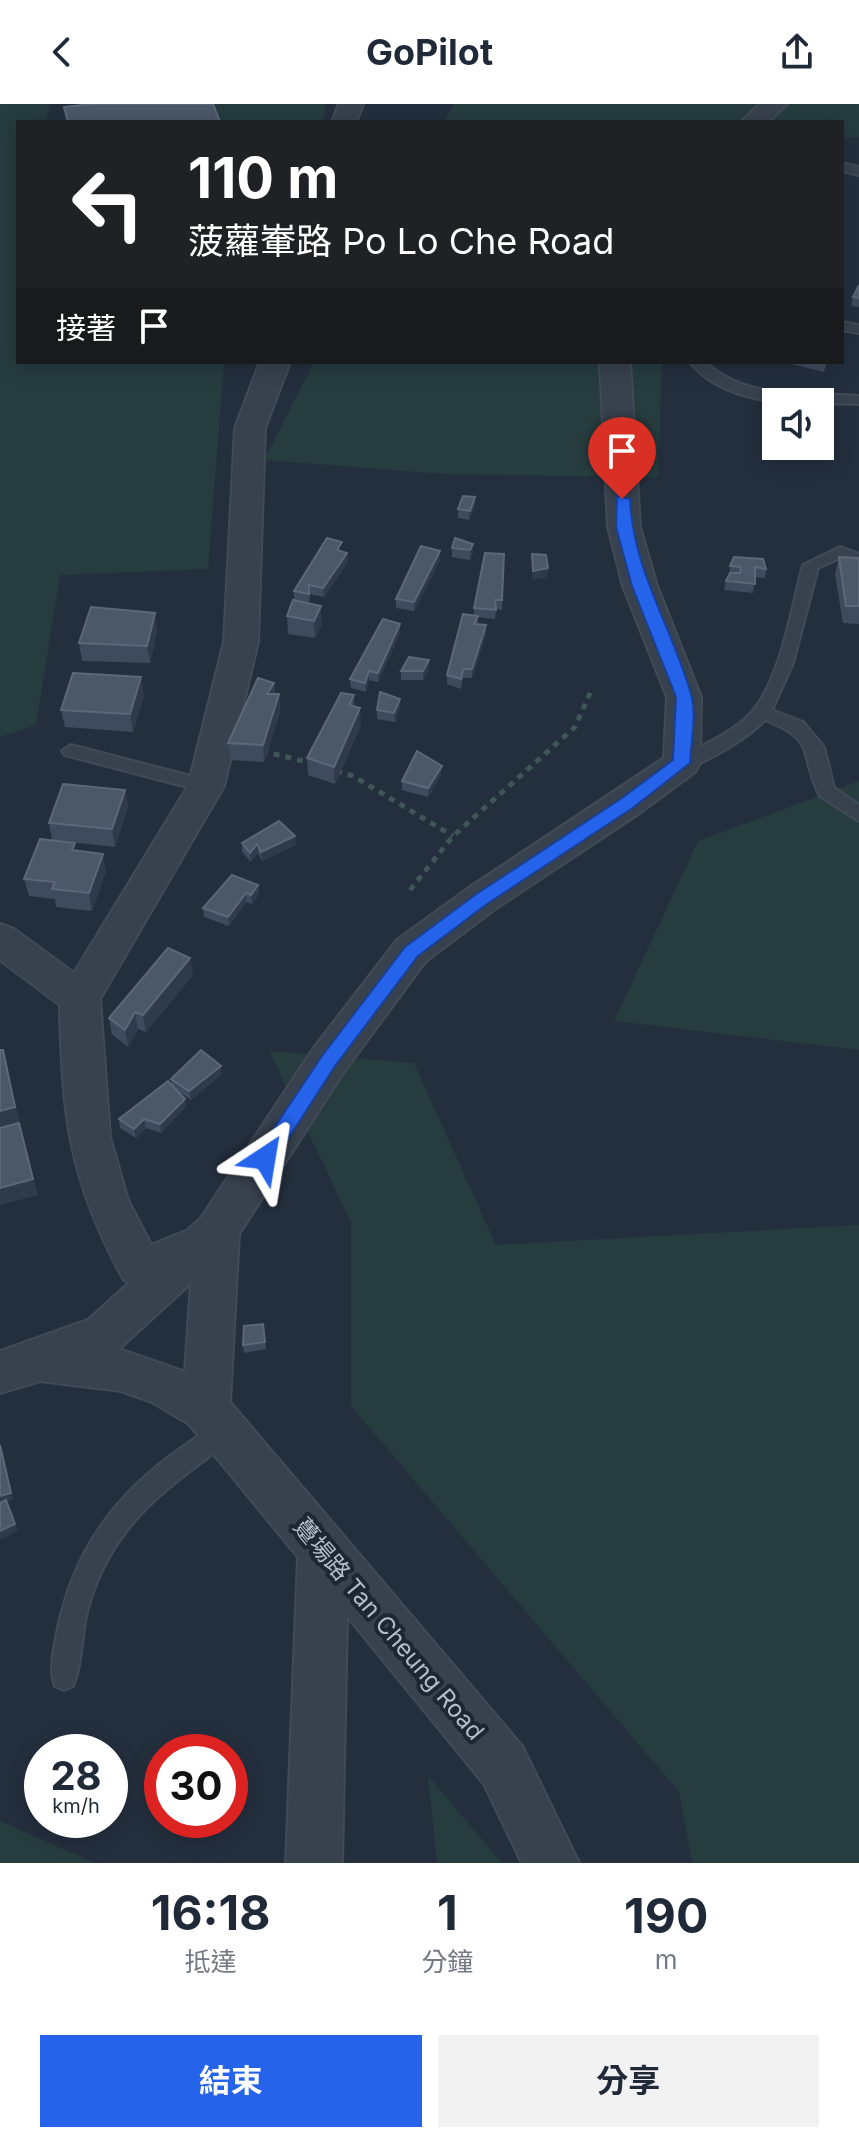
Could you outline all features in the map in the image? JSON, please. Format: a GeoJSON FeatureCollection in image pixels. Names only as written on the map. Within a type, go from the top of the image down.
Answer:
{"type":"FeatureCollection","features":[{"type":"Feature","properties":{"kind":"street"},"geometry":{"type":"LineString","coordinates":[[755,120],[775,104]]}},
{"type":"Feature","properties":{"kind":"street"},"geometry":{"type":"LineString","coordinates":[[217,1231],[162,1262],[140,1266],[118,1231],[102,1196],[83,1117],[80,998],[206,786],[241,642],[250,428],[274,364]]}},
{"type":"Feature","properties":{"kind":"street"},"geometry":{"type":"LineString","coordinates":[[20,1366],[104,1334],[217,1231],[328,1061],[411,951],[481,899],[628,803],[682,763],[684,697],[640,586],[624,527],[615,364]]}},
{"type":"Feature","properties":{"kind":"street"},"geometry":{"type":"LineString","coordinates":[[0,939],[80,998]]}},
{"type":"Feature","properties":{"kind":"street"},"geometry":{"type":"LineString","coordinates":[[215,1420],[217,1231]]}},
{"type":"Feature","properties":{"kind":"street","name":"躉場路 Tan Cheung Road"},"geometry":{"type":"LineString","coordinates":[[20,1366],[121,1370],[168,1387],[215,1420],[503,1765],[551,1863]]}},
{"type":"Feature","properties":{"kind":"street"},"geometry":{"type":"LineString","coordinates":[[314,1863],[323,1550]]}},
{"type":"Feature","properties":{"kind":"lane"},"geometry":{"type":"LineString","coordinates":[[700,364],[729,385],[773,398],[859,400]]}},
{"type":"Feature","properties":{"kind":"lane"},"geometry":{"type":"LineString","coordinates":[[682,763],[737,734],[761,712],[781,667],[811,565],[840,552],[859,560]]}},
{"type":"Feature","properties":{"kind":"lane"},"geometry":{"type":"LineString","coordinates":[[761,712],[797,726],[815,747],[826,791],[859,814]]}},
{"type":"Feature","properties":{"kind":"lane"},"geometry":{"type":"LineString","coordinates":[[71,751],[206,786]]}},
{"type":"Feature","properties":{"kind":"lane"},"geometry":{"type":"LineString","coordinates":[[64,1677],[66,1644],[75,1604],[111,1532],[134,1501],[215,1420]]}},
{"type":"Feature","properties":{"kind":"path"},"geometry":{"type":"LineString","coordinates":[[410,890],[453,836],[575,727],[591,691]]}},
{"type":"Feature","properties":{"kind":"path"},"geometry":{"type":"LineString","coordinates":[[216,745],[278,753],[353,776],[453,836]]}},
{"type":"Feature","properties":{"kind":"green space"},"geometry":{"type":"Polygon","coordinates":[[[0,104],[50,104],[46,120],[16,120],[16,364],[224,364],[208,569],[60,575],[36,725],[0,737],[0,104]]]}},
{"type":"Feature","properties":{"kind":"green space"},"geometry":{"type":"Polygon","coordinates":[[[196,104],[326,104],[323,120],[217,120],[196,104]]]}},
{"type":"Feature","properties":{"kind":"green space"},"geometry":{"type":"Polygon","coordinates":[[[454,104],[859,104],[859,137],[844,138],[844,120],[445,120],[454,104]]]}},
{"type":"Feature","properties":{"kind":"green space"},"geometry":{"type":"Polygon","coordinates":[[[313,364],[662,364],[658,477],[444,474],[264,460],[313,364]]]}},
{"type":"Feature","properties":{"kind":"green space"},"geometry":{"type":"Polygon","coordinates":[[[859,781],[859,1050],[614,1021],[698,841],[859,781]]]}},
{"type":"Feature","properties":{"kind":"green space"},"geometry":{"type":"Polygon","coordinates":[[[269,1051],[414,1063],[496,1245],[859,1225],[859,1863],[692,1863],[679,1792],[351,1406],[351,1222],[269,1051]]]}},
{"type":"Feature","properties":{"kind":"green space"},"geometry":{"type":"Polygon","coordinates":[[[428,1776],[502,1863],[437,1863],[428,1776]]]}},
{"type":"Feature","properties":{"kind":"green space"},"geometry":{"type":"Polygon","coordinates":[[[0,1821],[24,1832],[24,1838],[38,1838],[94,1863],[0,1863],[0,1821]]]}},
{"type":"Feature","properties":{"kind":"building"},"geometry":{"type":"Polygon","coordinates":[[[90,104],[213,104],[219,120],[67,120],[64,107],[90,104]]]}},
{"type":"Feature","properties":{"kind":"building"},"geometry":{"type":"Polygon","coordinates":[[[463,496],[475,497],[470,511],[458,509],[463,496]]]}},
{"type":"Feature","properties":{"kind":"building"},"geometry":{"type":"Polygon","coordinates":[[[327,538],[342,542],[337,550],[347,553],[323,588],[309,585],[309,594],[294,591],[327,538]]]}},
{"type":"Feature","properties":{"kind":"building"},"geometry":{"type":"Polygon","coordinates":[[[455,538],[473,544],[470,550],[452,548],[455,538]]]}},
{"type":"Feature","properties":{"kind":"building"},"geometry":{"type":"Polygon","coordinates":[[[421,546],[440,551],[414,602],[396,599],[421,546]]]}},
{"type":"Feature","properties":{"kind":"building"},"geometry":{"type":"Polygon","coordinates":[[[485,553],[504,554],[502,600],[495,600],[496,610],[474,608],[485,553]]]}},
{"type":"Feature","properties":{"kind":"building"},"geometry":{"type":"Polygon","coordinates":[[[532,554],[546,555],[548,568],[533,571],[532,554]]]}},
{"type":"Feature","properties":{"kind":"building"},"geometry":{"type":"Polygon","coordinates":[[[734,557],[763,559],[766,569],[755,567],[755,584],[726,581],[730,573],[740,573],[741,567],[730,566],[734,557]]]}},
{"type":"Feature","properties":{"kind":"building"},"geometry":{"type":"Polygon","coordinates":[[[839,557],[859,558],[859,606],[846,606],[839,557]]]}},
{"type":"Feature","properties":{"kind":"building"},"geometry":{"type":"Polygon","coordinates":[[[293,600],[321,606],[314,621],[287,616],[293,600]]]}},
{"type":"Feature","properties":{"kind":"building"},"geometry":{"type":"Polygon","coordinates":[[[91,607],[155,613],[147,646],[79,643],[91,607]]]}},
{"type":"Feature","properties":{"kind":"building"},"geometry":{"type":"Polygon","coordinates":[[[463,614],[478,616],[474,624],[486,625],[472,669],[463,669],[461,679],[447,675],[463,614]]]}},
{"type":"Feature","properties":{"kind":"building"},"geometry":{"type":"Polygon","coordinates":[[[383,619],[400,624],[378,673],[369,671],[365,683],[350,679],[383,619]]]}},
{"type":"Feature","properties":{"kind":"building"},"geometry":{"type":"Polygon","coordinates":[[[409,657],[429,660],[423,671],[401,671],[409,657]]]}},
{"type":"Feature","properties":{"kind":"building"},"geometry":{"type":"Polygon","coordinates":[[[73,673],[141,677],[130,714],[61,710],[73,673]]]}},
{"type":"Feature","properties":{"kind":"building"},"geometry":{"type":"Polygon","coordinates":[[[258,678],[274,683],[267,694],[279,694],[263,745],[228,743],[258,678]]]}},
{"type":"Feature","properties":{"kind":"building"},"geometry":{"type":"Polygon","coordinates":[[[380,692],[400,699],[394,713],[377,710],[380,692]]]}},
{"type":"Feature","properties":{"kind":"building"},"geometry":{"type":"Polygon","coordinates":[[[341,693],[354,695],[349,705],[360,708],[334,767],[307,758],[341,693]]]}},
{"type":"Feature","properties":{"kind":"building"},"geometry":{"type":"Polygon","coordinates":[[[417,751],[442,766],[428,788],[402,781],[417,751]]]}},
{"type":"Feature","properties":{"kind":"building"},"geometry":{"type":"Polygon","coordinates":[[[63,784],[125,790],[112,829],[49,823],[63,784]]]}},
{"type":"Feature","properties":{"kind":"building"},"geometry":{"type":"Polygon","coordinates":[[[279,821],[295,836],[261,852],[257,844],[250,853],[242,843],[279,821]]]}},
{"type":"Feature","properties":{"kind":"building"},"geometry":{"type":"Polygon","coordinates":[[[40,839],[75,843],[72,850],[103,854],[89,893],[52,889],[55,882],[24,879],[40,839]]]}},
{"type":"Feature","properties":{"kind":"building"},"geometry":{"type":"Polygon","coordinates":[[[232,875],[258,885],[251,895],[246,893],[228,917],[203,908],[232,875]]]}},
{"type":"Feature","properties":{"kind":"building"},"geometry":{"type":"Polygon","coordinates":[[[168,948],[190,958],[143,1015],[135,1012],[125,1030],[109,1018],[168,948]]]}},
{"type":"Feature","properties":{"kind":"building"},"geometry":{"type":"Polygon","coordinates":[[[0,1050],[3,1050],[15,1107],[0,1111],[0,1050]]]}},
{"type":"Feature","properties":{"kind":"building"},"geometry":{"type":"Polygon","coordinates":[[[201,1050],[221,1066],[189,1091],[171,1079],[201,1050]]]}},
{"type":"Feature","properties":{"kind":"building"},"geometry":{"type":"Polygon","coordinates":[[[168,1081],[185,1099],[160,1124],[144,1119],[134,1129],[119,1119],[168,1081]]]}},
{"type":"Feature","properties":{"kind":"building"},"geometry":{"type":"Polygon","coordinates":[[[19,1123],[33,1179],[0,1188],[0,1128],[19,1123]]]}},
{"type":"Feature","properties":{"kind":"building"},"geometry":{"type":"Polygon","coordinates":[[[263,1324],[265,1342],[243,1345],[244,1326],[263,1324]]]}},
{"type":"Feature","properties":{"kind":"building"},"geometry":{"type":"Polygon","coordinates":[[[0,1445],[11,1493],[0,1496],[0,1445]]]}},
{"type":"Feature","properties":{"kind":"building"},"geometry":{"type":"Polygon","coordinates":[[[6,1500],[15,1524],[0,1531],[0,1503],[6,1500]]]}},
{"type":"Feature","properties":{"kind":"route"},"geometry":{"type":"LineString","coordinates":[[265,1158],[328,1061],[411,951],[481,899],[628,803],[682,763],[684,697],[640,586],[624,527],[622,499]]}}]}
